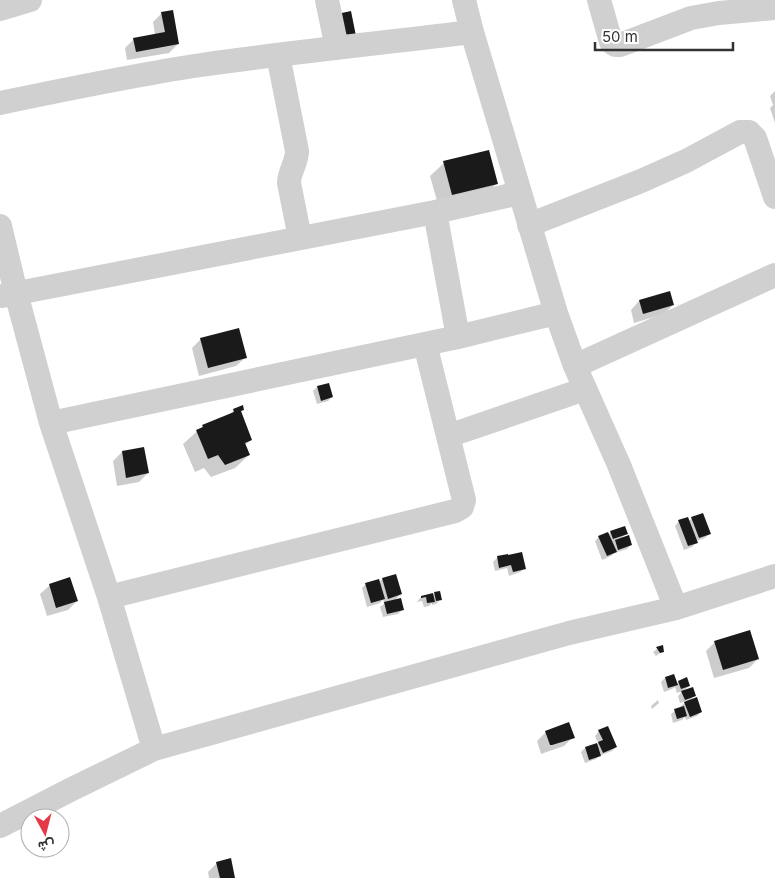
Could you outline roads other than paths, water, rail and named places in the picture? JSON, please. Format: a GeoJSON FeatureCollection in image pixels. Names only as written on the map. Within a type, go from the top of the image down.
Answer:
{"type":"FeatureCollection","features":[{"type":"Feature","properties":{"kind":"street"},"geometry":{"type":"LineString","coordinates":[[0,9],[30,0]]}},
{"type":"Feature","properties":{"kind":"street"},"geometry":{"type":"LineString","coordinates":[[327,0],[337,48]]}},
{"type":"Feature","properties":{"kind":"street"},"geometry":{"type":"LineString","coordinates":[[464,0],[556,313],[575,366],[619,465],[676,608]]}},
{"type":"Feature","properties":{"kind":"street"},"geometry":{"type":"LineString","coordinates":[[599,0],[611,42],[615,45],[620,45],[691,18],[717,6],[775,8]]}},
{"type":"Feature","properties":{"kind":"street"},"geometry":{"type":"LineString","coordinates":[[0,103],[88,84],[201,65],[472,32]]}},
{"type":"Feature","properties":{"kind":"street"},"geometry":{"type":"LineString","coordinates":[[278,55],[297,151],[289,180],[300,238]]}},
{"type":"Feature","properties":{"kind":"street"},"geometry":{"type":"LineString","coordinates":[[529,225],[642,181],[686,161],[740,132],[749,132],[755,138],[775,197]]}},
{"type":"Feature","properties":{"kind":"street"},"geometry":{"type":"LineString","coordinates":[[8,295],[435,212],[520,193]]}},
{"type":"Feature","properties":{"kind":"street"},"geometry":{"type":"LineString","coordinates":[[435,212],[458,337]]}},
{"type":"Feature","properties":{"kind":"street"},"geometry":{"type":"LineString","coordinates":[[0,226],[8,295],[109,597],[154,749]]}},
{"type":"Feature","properties":{"kind":"street"},"geometry":{"type":"LineString","coordinates":[[575,366],[775,275]]}},
{"type":"Feature","properties":{"kind":"street"},"geometry":{"type":"LineString","coordinates":[[51,423],[458,337],[556,313]]}},
{"type":"Feature","properties":{"kind":"street"},"geometry":{"type":"LineString","coordinates":[[109,597],[455,511],[462,507],[464,500],[424,344]]}},
{"type":"Feature","properties":{"kind":"street"},"geometry":{"type":"LineString","coordinates":[[448,436],[585,389]]}},
{"type":"Feature","properties":{"kind":"street"},"geometry":{"type":"LineString","coordinates":[[0,826],[154,749],[569,633],[676,608],[775,576]]}}]}
